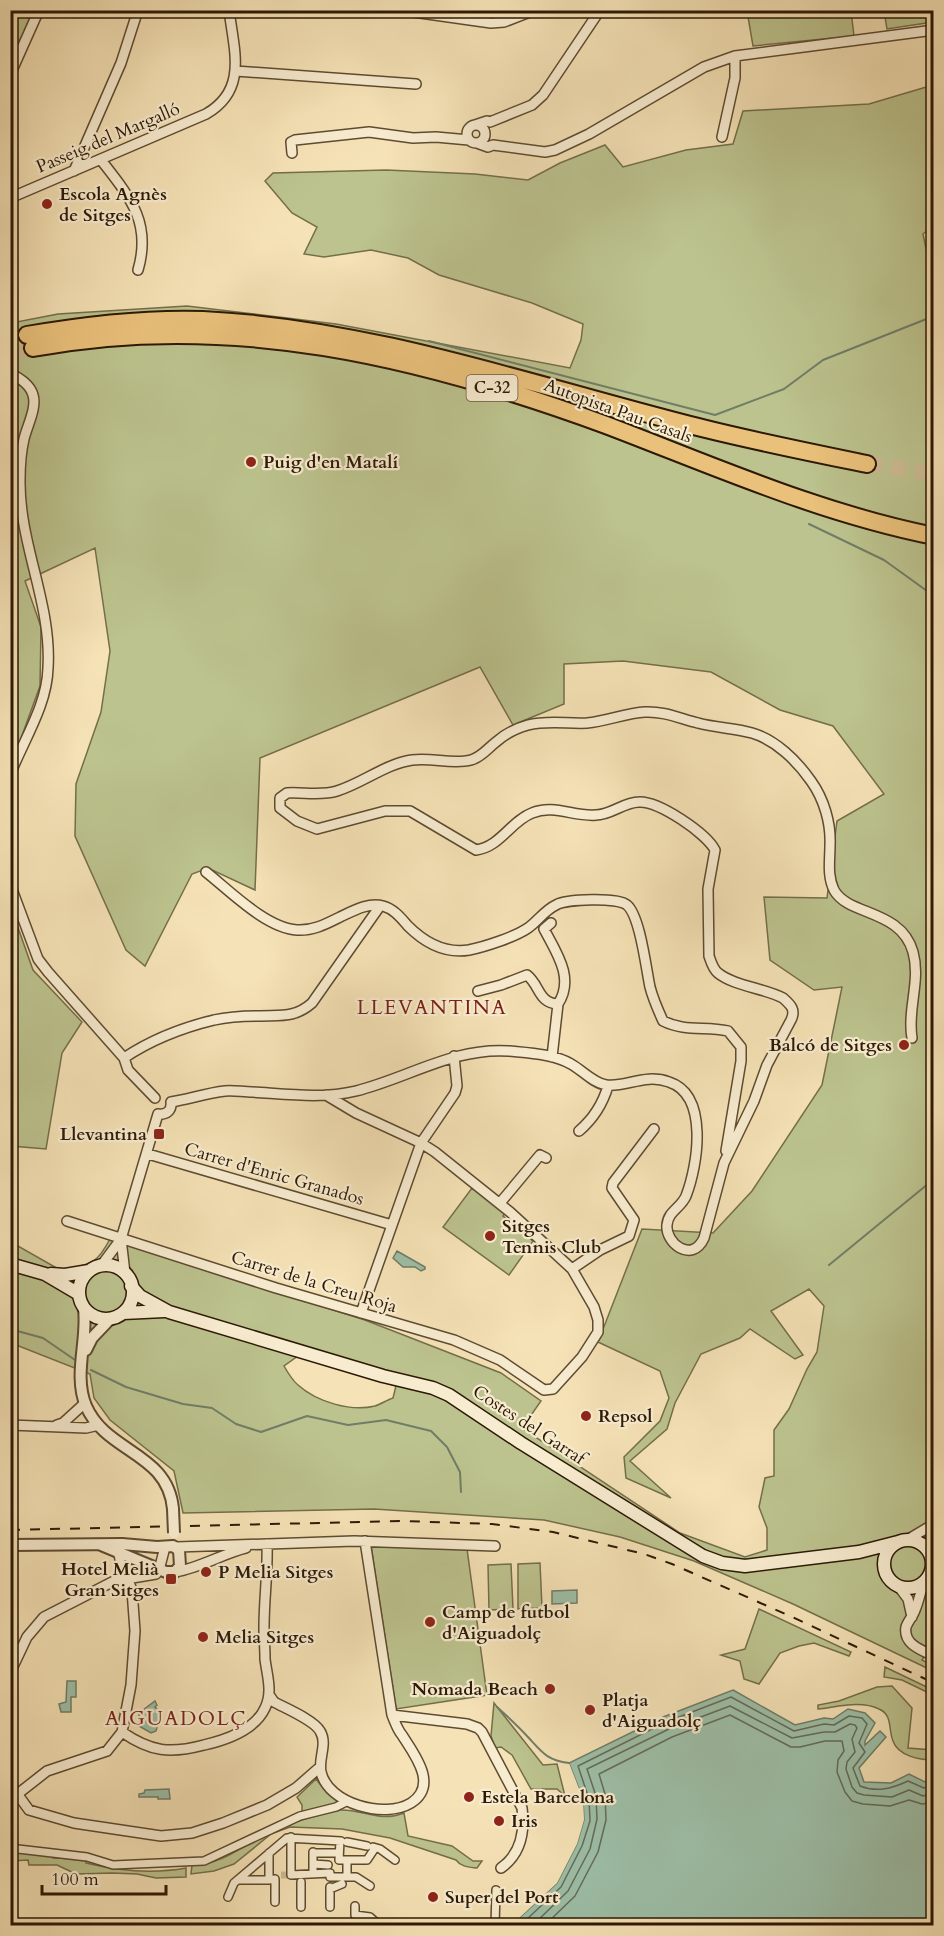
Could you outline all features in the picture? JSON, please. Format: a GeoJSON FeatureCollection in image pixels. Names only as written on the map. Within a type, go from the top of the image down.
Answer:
{"type":"FeatureCollection","features":[{"type":"Feature","properties":{"kind":"highway","name":"Autopista Pau Casals"},"geometry":{"type":"LineString","coordinates":[[867,464],[690,425],[533,381],[380,344],[308,331],[202,320],[163,320],[109,323],[30,341],[169,333],[300,342],[352,352],[461,378],[527,398],[606,425],[801,500],[893,528],[933,536]]}},
{"type":"Feature","properties":{"kind":"main road"},"geometry":{"type":"LineString","coordinates":[[10,1258],[79,1294]]}},
{"type":"Feature","properties":{"kind":"main road"},"geometry":{"type":"LineString","coordinates":[[10,1264],[42,1273],[65,1275],[101,1266],[116,1267],[125,1274],[131,1286],[140,1296],[169,1312]]}},
{"type":"Feature","properties":{"kind":"main road"},"geometry":{"type":"LineString","coordinates":[[88,1271],[81,1281],[79,1294],[84,1309],[95,1316],[110,1318],[123,1313],[169,1312]]}},
{"type":"Feature","properties":{"kind":"main road"},"geometry":{"type":"LineString","coordinates":[[123,1313],[130,1304],[131,1286]]}},
{"type":"Feature","properties":{"kind":"main road","name":"Costes del Garraf"},"geometry":{"type":"LineString","coordinates":[[169,1312],[382,1376],[433,1388],[449,1395],[521,1443],[694,1550],[722,1563],[757,1565],[859,1552],[902,1541]]}},
{"type":"Feature","properties":{"kind":"main road"},"geometry":{"type":"LineString","coordinates":[[859,1552],[869,1556],[885,1572],[890,1581],[899,1587],[912,1588],[929,1579],[933,1567],[931,1555],[920,1543],[902,1541],[892,1546],[886,1555],[885,1572]]}},
{"type":"Feature","properties":{"kind":"street"},"geometry":{"type":"LineString","coordinates":[[10,75],[39,10]]}},
{"type":"Feature","properties":{"kind":"street"},"geometry":{"type":"LineString","coordinates":[[75,171],[121,63],[138,10]]}},
{"type":"Feature","properties":{"kind":"street"},"geometry":{"type":"LineString","coordinates":[[229,10],[236,71],[416,84]]}},
{"type":"Feature","properties":{"kind":"street"},"geometry":{"type":"LineString","coordinates":[[399,10],[491,22],[504,22],[535,10]]}},
{"type":"Feature","properties":{"kind":"street"},"geometry":{"type":"LineString","coordinates":[[487,129],[532,105],[543,95],[600,10]]}},
{"type":"Feature","properties":{"kind":"street"},"geometry":{"type":"LineString","coordinates":[[292,153],[291,142],[295,140],[369,132],[413,138],[436,137],[473,141],[488,147],[493,145],[545,152],[555,150],[589,134],[704,67],[735,56],[933,30]]}},
{"type":"Feature","properties":{"kind":"street"},"geometry":{"type":"LineString","coordinates":[[722,137],[735,78],[735,56]]}},
{"type":"Feature","properties":{"kind":"street","name":"Passeig del Margalló"},"geometry":{"type":"LineString","coordinates":[[10,198],[206,114],[228,97],[236,71]]}},
{"type":"Feature","properties":{"kind":"street"},"geometry":{"type":"LineString","coordinates":[[436,137],[487,121],[484,138],[473,141]]}},
{"type":"Feature","properties":{"kind":"street"},"geometry":{"type":"LineString","coordinates":[[471,126],[467,136],[473,141]]}},
{"type":"Feature","properties":{"kind":"street"},"geometry":{"type":"LineString","coordinates":[[487,129],[493,145]]}},
{"type":"Feature","properties":{"kind":"street"},"geometry":{"type":"LineString","coordinates":[[101,160],[128,196],[137,215],[143,235],[143,254],[138,270]]}},
{"type":"Feature","properties":{"kind":"street"},"geometry":{"type":"LineString","coordinates":[[10,373],[24,382],[33,394],[33,406],[21,455],[20,505],[45,623],[48,667],[46,687],[40,705],[10,775]]}},
{"type":"Feature","properties":{"kind":"street"},"geometry":{"type":"LineString","coordinates":[[724,1162],[754,1101],[767,1065],[793,1017],[793,1008],[775,994],[730,980],[718,974],[714,969],[709,956],[708,889],[715,850],[706,838],[660,806],[638,802],[597,816],[552,809],[540,810],[529,814],[493,843],[476,850],[411,811],[385,811],[317,829],[288,815],[280,808],[280,798],[287,792],[316,794],[337,791],[374,773],[411,760],[469,761],[484,753],[516,729],[536,723],[590,722],[654,712],[714,727],[752,733],[771,742],[790,757],[820,796],[830,833],[830,880],[834,891],[844,902],[894,925],[910,944],[916,969],[910,1016],[912,1038]]}},
{"type":"Feature","properties":{"kind":"street"},"geometry":{"type":"LineString","coordinates":[[171,1102],[225,1091],[326,1095],[356,1091],[454,1056],[480,1051],[508,1051],[552,1057],[570,1063],[608,1086],[654,1078],[673,1083],[689,1097],[696,1111],[695,1158],[686,1197],[669,1216],[667,1231],[671,1239],[685,1251],[693,1251],[700,1248],[707,1229],[724,1162],[741,1061],[741,1047],[728,1031],[692,1029],[663,1021],[651,989],[635,914],[625,903],[599,899],[557,904],[526,930],[467,950],[427,943],[392,911],[380,906],[362,907],[319,927],[297,930],[286,928],[275,924],[256,911],[206,872]]}},
{"type":"Feature","properties":{"kind":"street"},"geometry":{"type":"LineString","coordinates":[[10,884],[43,966],[59,987],[124,1058],[128,1070],[155,1098]]}},
{"type":"Feature","properties":{"kind":"street"},"geometry":{"type":"LineString","coordinates":[[124,1058],[145,1044],[166,1035],[215,1020],[260,1016],[285,1017],[301,1012],[312,1003],[380,906]]}},
{"type":"Feature","properties":{"kind":"street"},"geometry":{"type":"LineString","coordinates":[[551,923],[544,929],[564,968],[562,998],[558,1004],[552,1057]]}},
{"type":"Feature","properties":{"kind":"street"},"geometry":{"type":"LineString","coordinates":[[478,991],[527,975],[545,1001],[558,1004]]}},
{"type":"Feature","properties":{"kind":"street"},"geometry":{"type":"LineString","coordinates":[[361,1313],[421,1143],[455,1093],[457,1086],[454,1056]]}},
{"type":"Feature","properties":{"kind":"street"},"geometry":{"type":"LineString","coordinates":[[579,1131],[586,1125],[604,1099],[608,1086]]}},
{"type":"Feature","properties":{"kind":"street"},"geometry":{"type":"LineString","coordinates":[[326,1095],[356,1113],[421,1143],[435,1152],[500,1203],[572,1269],[600,1250],[629,1236],[632,1231],[634,1220],[612,1188],[613,1183],[654,1130]]}},
{"type":"Feature","properties":{"kind":"street"},"geometry":{"type":"LineString","coordinates":[[158,1114],[152,1108],[155,1098],[164,1096],[171,1102]]}},
{"type":"Feature","properties":{"kind":"street"},"geometry":{"type":"LineString","coordinates":[[158,1114],[167,1113],[171,1102]]}},
{"type":"Feature","properties":{"kind":"street"},"geometry":{"type":"LineString","coordinates":[[101,1266],[121,1239],[158,1114]]}},
{"type":"Feature","properties":{"kind":"street","name":"Carrer d'Enric Granados"},"geometry":{"type":"LineString","coordinates":[[148,1154],[392,1225]]}},
{"type":"Feature","properties":{"kind":"street"},"geometry":{"type":"LineString","coordinates":[[500,1203],[540,1155],[546,1158]]}},
{"type":"Feature","properties":{"kind":"street","name":"Carrer de la Creu Roja"},"geometry":{"type":"LineString","coordinates":[[67,1221],[454,1340],[500,1360],[544,1390],[553,1389],[562,1380],[592,1344],[598,1332],[598,1320],[594,1307],[572,1269]]}},
{"type":"Feature","properties":{"kind":"street"},"geometry":{"type":"LineString","coordinates":[[121,1239],[125,1274]]}},
{"type":"Feature","properties":{"kind":"street"},"geometry":{"type":"LineString","coordinates":[[10,1673],[27,1637],[44,1617],[101,1587],[123,1579],[152,1575],[159,1570],[172,1547],[173,1509],[171,1494],[163,1477],[99,1425],[86,1404],[81,1377],[84,1309]]}},
{"type":"Feature","properties":{"kind":"street"},"geometry":{"type":"LineString","coordinates":[[83,1356],[92,1339],[110,1318]]}},
{"type":"Feature","properties":{"kind":"street"},"geometry":{"type":"LineString","coordinates":[[55,1426],[63,1423],[86,1404]]}},
{"type":"Feature","properties":{"kind":"street"},"geometry":{"type":"LineString","coordinates":[[10,1425],[86,1428],[99,1425]]}},
{"type":"Feature","properties":{"kind":"street"},"geometry":{"type":"LineString","coordinates":[[902,1541],[933,1524]]}},
{"type":"Feature","properties":{"kind":"street"},"geometry":{"type":"LineString","coordinates":[[931,1555],[930,1540],[933,1528]]}},
{"type":"Feature","properties":{"kind":"street"},"geometry":{"type":"LineString","coordinates":[[270,1696],[274,1702],[318,1728],[323,1740],[320,1767],[322,1775],[335,1792],[348,1801],[373,1809],[389,1810],[408,1804],[421,1791],[422,1770],[399,1731],[392,1714],[364,1541]]}},
{"type":"Feature","properties":{"kind":"street"},"geometry":{"type":"LineString","coordinates":[[10,1545],[172,1547],[364,1541],[495,1546]]}},
{"type":"Feature","properties":{"kind":"street"},"geometry":{"type":"LineString","coordinates":[[101,1545],[159,1570],[175,1572],[188,1570],[227,1553],[264,1544]]}},
{"type":"Feature","properties":{"kind":"street"},"geometry":{"type":"LineString","coordinates":[[122,1732],[141,1745],[158,1749],[192,1748],[226,1740],[256,1721],[265,1709],[270,1696],[264,1626],[264,1544]]}},
{"type":"Feature","properties":{"kind":"street"},"geometry":{"type":"LineString","coordinates":[[172,1547],[179,1550],[180,1563],[175,1572]]}},
{"type":"Feature","properties":{"kind":"street"},"geometry":{"type":"LineString","coordinates":[[117,1550],[121,1559],[120,1572],[132,1590],[135,1631],[131,1685],[122,1732],[107,1751],[47,1771],[14,1797],[29,1810],[74,1823],[161,1836],[192,1833],[267,1805],[296,1788],[320,1767]]}},
{"type":"Feature","properties":{"kind":"street"},"geometry":{"type":"LineString","coordinates":[[929,1579],[906,1630],[908,1639],[915,1647],[933,1656]]}},
{"type":"Feature","properties":{"kind":"street"},"geometry":{"type":"LineString","coordinates":[[899,1587],[908,1599],[912,1617]]}},
{"type":"Feature","properties":{"kind":"street"},"geometry":{"type":"LineString","coordinates":[[392,1714],[467,1724],[482,1732],[522,1808],[524,1821],[521,1840],[509,1861],[501,1868]]}},
{"type":"Feature","properties":{"kind":"street"},"geometry":{"type":"LineString","coordinates":[[10,1850],[87,1857],[113,1865],[204,1861],[300,1816],[336,1807],[348,1801]]}},
{"type":"Feature","properties":{"kind":"street"},"geometry":{"type":"LineString","coordinates":[[291,1837],[290,1875],[301,1878],[314,1873],[330,1873],[330,1907]]}},
{"type":"Feature","properties":{"kind":"street"},"geometry":{"type":"LineString","coordinates":[[228,1897],[237,1880],[291,1837],[313,1841],[343,1841],[372,1847],[381,1849],[395,1860]]}},
{"type":"Feature","properties":{"kind":"street"},"geometry":{"type":"LineString","coordinates":[[343,1841],[339,1860],[368,1860],[372,1847]]}},
{"type":"Feature","properties":{"kind":"street"},"geometry":{"type":"LineString","coordinates":[[269,1853],[275,1878],[275,1902]]}},
{"type":"Feature","properties":{"kind":"street"},"geometry":{"type":"LineString","coordinates":[[314,1873],[313,1853],[339,1853]]}},
{"type":"Feature","properties":{"kind":"street"},"geometry":{"type":"LineString","coordinates":[[345,1879],[347,1860]]}},
{"type":"Feature","properties":{"kind":"street"},"geometry":{"type":"LineString","coordinates":[[313,1864],[328,1865]]}},
{"type":"Feature","properties":{"kind":"street"},"geometry":{"type":"LineString","coordinates":[[330,1883],[356,1877],[370,1886]]}},
{"type":"Feature","properties":{"kind":"street"},"geometry":{"type":"LineString","coordinates":[[237,1880],[275,1878]]}},
{"type":"Feature","properties":{"kind":"street"},"geometry":{"type":"LineString","coordinates":[[301,1878],[301,1907]]}},
{"type":"Feature","properties":{"kind":"street"},"geometry":{"type":"LineString","coordinates":[[330,1883],[345,1879]]}},
{"type":"Feature","properties":{"kind":"street"},"geometry":{"type":"LineString","coordinates":[[495,1926],[496,1890]]}},
{"type":"Feature","properties":{"kind":"street"},"geometry":{"type":"LineString","coordinates":[[355,1906],[356,1915],[370,1917],[380,1926]]}},
{"type":"Feature","properties":{"kind":"shaded area"},"geometry":{"type":"Polygon","coordinates":[[[10,11],[33,11],[11,61],[10,11]]]}},
{"type":"Feature","properties":{"kind":"shaded area"},"geometry":{"type":"Polygon","coordinates":[[[747,11],[851,11],[854,36],[753,46],[747,11]]]}},
{"type":"Feature","properties":{"kind":"shaded area"},"geometry":{"type":"Polygon","coordinates":[[[884,11],[933,11],[933,22],[887,29],[884,11]]]}},
{"type":"Feature","properties":{"kind":"shaded area"},"geometry":{"type":"Polygon","coordinates":[[[933,85],[933,226],[923,234],[929,263],[934,267],[934,1650],[929,1649],[922,1660],[933,1666],[933,1671],[793,1604],[694,1561],[620,1537],[544,1520],[374,1509],[183,1513],[174,1471],[110,1420],[94,1398],[90,1374],[11,1343],[11,1242],[60,1270],[91,1263],[100,1255],[110,1239],[365,1320],[501,1373],[541,1401],[522,1428],[680,1533],[745,1557],[767,1550],[767,1528],[759,1507],[765,1478],[774,1476],[774,1430],[789,1409],[817,1352],[824,1306],[809,1289],[771,1311],[803,1355],[795,1359],[750,1329],[740,1338],[701,1354],[675,1403],[667,1429],[630,1461],[671,1498],[626,1478],[624,1457],[660,1421],[669,1398],[660,1371],[598,1342],[642,1229],[713,1233],[752,1191],[822,1085],[842,987],[814,990],[770,960],[764,897],[827,898],[837,821],[884,794],[833,726],[780,710],[711,672],[623,661],[564,664],[564,704],[513,725],[480,667],[260,758],[255,890],[208,868],[192,874],[145,966],[126,950],[75,836],[76,784],[101,712],[110,651],[95,548],[25,581],[41,627],[40,686],[11,766],[11,323],[58,314],[187,306],[336,324],[570,368],[581,340],[583,324],[532,303],[439,275],[408,258],[371,250],[324,257],[304,254],[317,227],[292,213],[265,181],[273,173],[386,170],[475,174],[528,180],[560,163],[605,145],[623,167],[686,150],[733,144],[743,111],[869,104],[933,85]],[[298,1356],[284,1366],[294,1381],[306,1391],[324,1401],[356,1408],[366,1408],[393,1398],[396,1386],[298,1356]]]}},
{"type":"Feature","properties":{"kind":"shaded area"},"geometry":{"type":"Polygon","coordinates":[[[10,905],[33,970],[82,1022],[62,1053],[46,1149],[11,1146],[10,905]]]}},
{"type":"Feature","properties":{"kind":"shaded area","name":"Sitges Tennis Club"},"geometry":{"type":"Polygon","coordinates":[[[472,1188],[505,1213],[503,1216],[533,1241],[509,1275],[443,1227],[472,1188]]]}},
{"type":"Feature","properties":{"kind":"shaded area","name":"Camp de futbol d'Aiguadolç"},"geometry":{"type":"Polygon","coordinates":[[[371,1546],[467,1549],[487,1695],[396,1709],[371,1546]]]}},
{"type":"Feature","properties":{"kind":"shaded area"},"geometry":{"type":"Polygon","coordinates":[[[540,1563],[542,1608],[518,1609],[518,1564],[540,1563]]]}},
{"type":"Feature","properties":{"kind":"shaded area"},"geometry":{"type":"Polygon","coordinates":[[[511,1564],[513,1609],[489,1610],[488,1565],[511,1564]]]}},
{"type":"Feature","properties":{"kind":"shaded area"},"geometry":{"type":"Polygon","coordinates":[[[759,1609],[851,1652],[849,1656],[814,1643],[799,1646],[780,1653],[759,1684],[744,1679],[740,1661],[721,1655],[745,1649],[759,1609]]]}},
{"type":"Feature","properties":{"kind":"shaded area"},"geometry":{"type":"Polygon","coordinates":[[[885,1667],[933,1690],[933,1695],[902,1680],[884,1677],[885,1667]]]}},
{"type":"Feature","properties":{"kind":"shaded area"},"geometry":{"type":"Polygon","coordinates":[[[892,1686],[912,1708],[908,1748],[933,1750],[933,1760],[904,1754],[893,1741],[888,1719],[879,1709],[857,1705],[818,1709],[818,1705],[839,1701],[877,1687],[892,1686]]]}},
{"type":"Feature","properties":{"kind":"shaded area"},"geometry":{"type":"Polygon","coordinates":[[[494,1703],[543,1765],[557,1764],[565,1796],[557,1789],[531,1789],[512,1755],[501,1747],[495,1748],[491,1736],[494,1703]]]}},
{"type":"Feature","properties":{"kind":"shaded area"},"geometry":{"type":"Polygon","coordinates":[[[316,1779],[327,1793],[340,1803],[302,1813],[302,1805],[297,1797],[316,1779]]]}},
{"type":"Feature","properties":{"kind":"shaded area"},"geometry":{"type":"Polygon","coordinates":[[[340,1810],[387,1817],[404,1813],[408,1836],[452,1846],[473,1861],[482,1861],[477,1868],[468,1867],[456,1860],[390,1838],[342,1829],[290,1827],[271,1834],[234,1864],[214,1871],[191,1874],[192,1865],[225,1857],[292,1823],[340,1810]]]}},
{"type":"Feature","properties":{"kind":"shaded area"},"geometry":{"type":"Polygon","coordinates":[[[11,1853],[50,1854],[53,1858],[85,1859],[86,1863],[123,1870],[161,1871],[186,1868],[186,1877],[156,1878],[137,1874],[112,1873],[76,1874],[57,1865],[29,1865],[28,1860],[11,1861],[11,1853]]]}},
{"type":"Feature","properties":{"kind":"water"},"geometry":{"type":"Polygon","coordinates":[[[397,1251],[425,1269],[421,1271],[415,1267],[403,1267],[393,1258],[397,1251]]]}},
{"type":"Feature","properties":{"kind":"water"},"geometry":{"type":"Polygon","coordinates":[[[577,1590],[577,1603],[552,1604],[552,1591],[577,1590]]]}},
{"type":"Feature","properties":{"kind":"water"},"geometry":{"type":"Polygon","coordinates":[[[67,1681],[76,1681],[76,1697],[71,1697],[71,1712],[61,1712],[59,1704],[66,1702],[67,1681]]]}},
{"type":"Feature","properties":{"kind":"water"},"geometry":{"type":"Polygon","coordinates":[[[733,1690],[795,1725],[824,1718],[833,1719],[848,1709],[865,1713],[875,1723],[865,1745],[880,1731],[886,1737],[859,1768],[864,1782],[891,1783],[909,1774],[925,1782],[933,1777],[933,1925],[518,1926],[518,1919],[557,1883],[577,1844],[584,1820],[583,1799],[569,1763],[663,1717],[733,1690]]]}},
{"type":"Feature","properties":{"kind":"water"},"geometry":{"type":"Polygon","coordinates":[[[155,1701],[157,1705],[155,1707],[159,1711],[159,1720],[156,1731],[151,1733],[139,1726],[139,1713],[155,1701]]]}},
{"type":"Feature","properties":{"kind":"water"},"geometry":{"type":"Polygon","coordinates":[[[169,1789],[170,1799],[139,1797],[139,1794],[144,1793],[145,1790],[169,1789]]]}},
{"type":"Feature","properties":{"kind":"water"},"geometry":{"type":"Polygon","coordinates":[[[352,1921],[352,1926],[91,1925],[352,1921]]]}},
{"type":"Feature","properties":{"kind":"pier"},"geometry":{"type":"Polygon","coordinates":[[[569,1763],[583,1799],[584,1820],[577,1844],[557,1883],[519,1918],[518,1925],[515,1926],[516,1917],[554,1881],[574,1843],[581,1820],[580,1800],[566,1764],[569,1763]]]}},
{"type":"Feature","properties":{"kind":"waterway"},"geometry":{"type":"LineString","coordinates":[[429,341],[715,415],[784,389],[823,360],[934,316]]}},
{"type":"Feature","properties":{"kind":"waterway"},"geometry":{"type":"LineString","coordinates":[[10,412],[16,398]]}},
{"type":"Feature","properties":{"kind":"waterway"},"geometry":{"type":"LineString","coordinates":[[809,524],[884,560],[934,596]]}},
{"type":"Feature","properties":{"kind":"waterway"},"geometry":{"type":"LineString","coordinates":[[829,1265],[934,1179]]}},
{"type":"Feature","properties":{"kind":"waterway"},"geometry":{"type":"LineString","coordinates":[[10,1329],[43,1338],[75,1360]]}},
{"type":"Feature","properties":{"kind":"waterway"},"geometry":{"type":"LineString","coordinates":[[91,1370],[126,1387],[183,1404],[212,1408],[236,1424],[261,1432],[307,1416],[348,1425],[386,1420],[431,1431],[447,1447],[460,1472],[461,1492]]}},
{"type":"Feature","properties":{"kind":"waterway"},"geometry":{"type":"LineString","coordinates":[[497,1707],[545,1754],[555,1760],[569,1763]]}},
{"type":"Feature","properties":{"kind":"tunnel"},"geometry":{"type":"LineString","coordinates":[[10,339],[27,335]]}},
{"type":"Feature","properties":{"kind":"tunnel"},"geometry":{"type":"LineString","coordinates":[[10,353],[33,348]]}},
{"type":"Feature","properties":{"kind":"tunnel"},"geometry":{"type":"LineString","coordinates":[[867,464],[934,473]]}},
{"type":"Feature","properties":{"kind":"tunnel"},"geometry":{"type":"LineString","coordinates":[[281,1875],[290,1875]]}},
{"type":"Feature","properties":{"kind":"railway"},"geometry":{"type":"LineString","coordinates":[[10,1530],[404,1521],[492,1524],[553,1532],[644,1554],[672,1564],[934,1683]]}},
{"type":"Feature","properties":{"kind":"place","name":"Escola Agnès de Sitges"},"geometry":{"type":"Point","coordinates":[47,204]}},
{"type":"Feature","properties":{"kind":"place","name":"Puig d'en Matalí"},"geometry":{"type":"Point","coordinates":[251,462]}},
{"type":"Feature","properties":{"kind":"place","name":"Balcó de Sitges"},"geometry":{"type":"Point","coordinates":[904,1045]}},
{"type":"Feature","properties":{"kind":"place","name":"Llevantina"},"geometry":{"type":"Point","coordinates":[159,1134]}},
{"type":"Feature","properties":{"kind":"place","name":"Sitges Tennis Club"},"geometry":{"type":"Point","coordinates":[490,1236]}},
{"type":"Feature","properties":{"kind":"place","name":"Repsol"},"geometry":{"type":"Point","coordinates":[586,1416]}},
{"type":"Feature","properties":{"kind":"place","name":"P Melia Sitges"},"geometry":{"type":"Point","coordinates":[206,1572]}},
{"type":"Feature","properties":{"kind":"place","name":"Hotel Melià Gran Sitges"},"geometry":{"type":"Point","coordinates":[171,1579]}},
{"type":"Feature","properties":{"kind":"place","name":"Camp de futbol d'Aiguadolç"},"geometry":{"type":"Point","coordinates":[430,1622]}},
{"type":"Feature","properties":{"kind":"place","name":"Melia Sitges"},"geometry":{"type":"Point","coordinates":[203,1637]}},
{"type":"Feature","properties":{"kind":"place","name":"Nomada Beach"},"geometry":{"type":"Point","coordinates":[550,1689]}},
{"type":"Feature","properties":{"kind":"place","name":"Platja d'Aiguadolç"},"geometry":{"type":"Point","coordinates":[590,1710]}},
{"type":"Feature","properties":{"kind":"place","name":"Estela Barcelona"},"geometry":{"type":"Point","coordinates":[469,1797]}},
{"type":"Feature","properties":{"kind":"place","name":"Iris"},"geometry":{"type":"Point","coordinates":[499,1821]}},
{"type":"Feature","properties":{"kind":"place","name":"Super del Port"},"geometry":{"type":"Point","coordinates":[433,1897]}},
{"type":"Feature","properties":{"kind":"district","name":"LLEVANTINA"},"geometry":{"type":"Point","coordinates":[432,1007]}},
{"type":"Feature","properties":{"kind":"district","name":"AIGUADOLÇ"},"geometry":{"type":"Point","coordinates":[176,1718]}}]}
